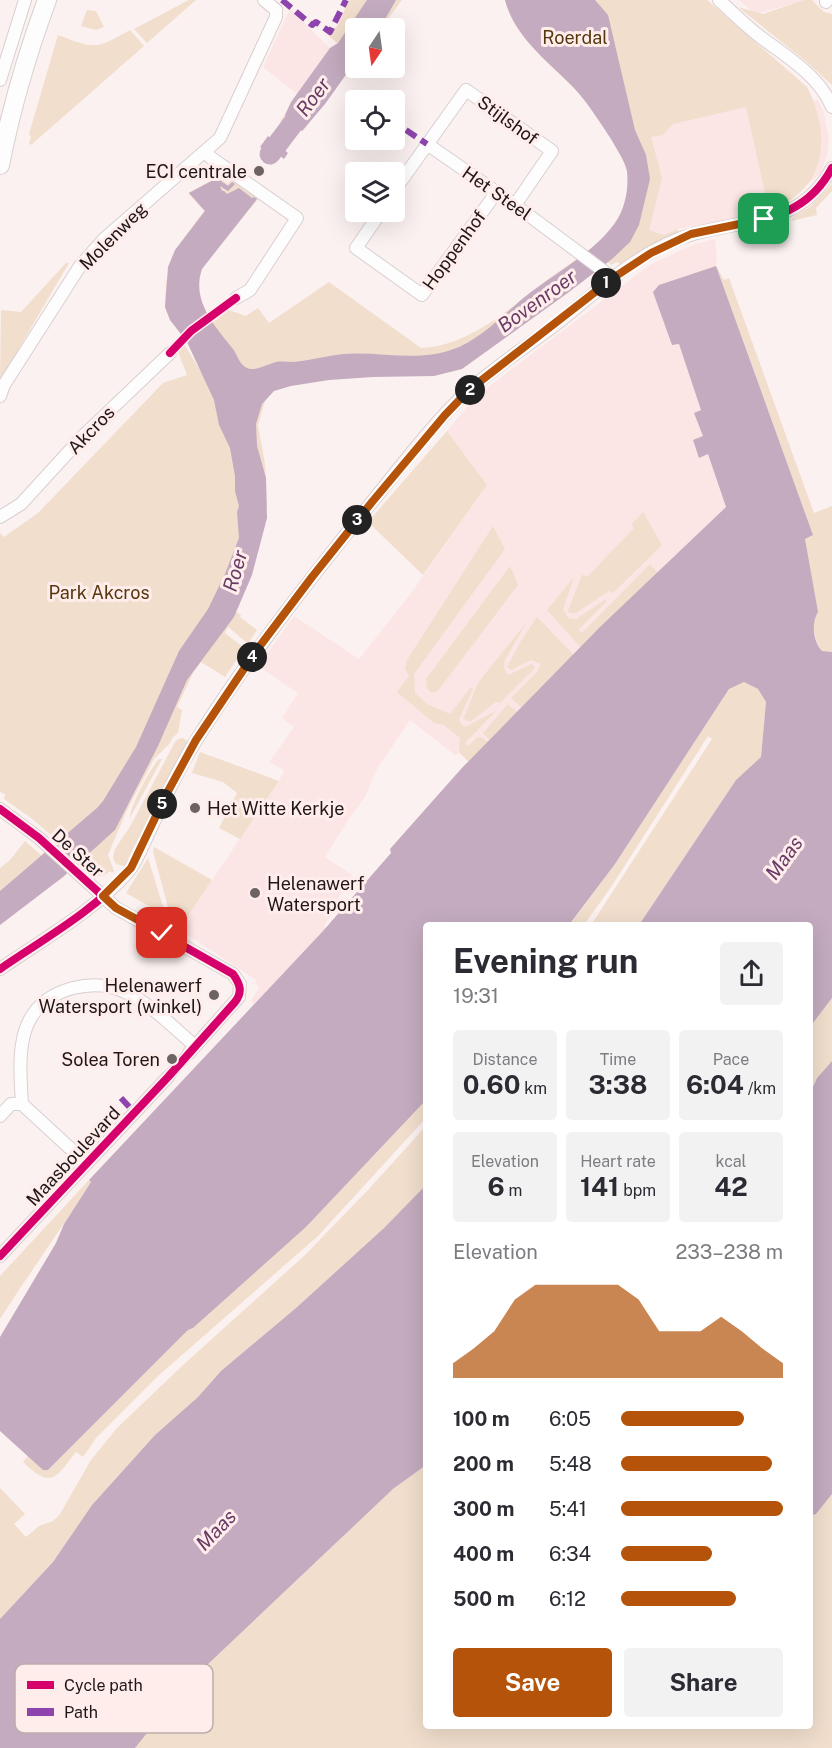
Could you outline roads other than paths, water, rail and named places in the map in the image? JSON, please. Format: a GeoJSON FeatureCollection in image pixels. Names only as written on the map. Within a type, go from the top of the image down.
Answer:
{"type":"FeatureCollection","features":[{"type":"Feature","properties":{"kind":"main road"},"geometry":{"type":"LineString","coordinates":[[0,165],[18,90],[47,0]]}},
{"type":"Feature","properties":{"kind":"street"},"geometry":{"type":"LineString","coordinates":[[1,74],[25,0]]}},
{"type":"Feature","properties":{"kind":"street","name":"Molenweg"},"geometry":{"type":"LineString","coordinates":[[0,396],[4,385],[80,266],[104,239],[220,138],[276,17],[276,10],[264,0]]}},
{"type":"Feature","properties":{"kind":"street"},"geometry":{"type":"LineString","coordinates":[[719,0],[740,21],[807,74],[828,97],[832,107]]}},
{"type":"Feature","properties":{"kind":"street","name":"Stijlshof"},"geometry":{"type":"LineString","coordinates":[[427,144],[466,90],[552,151],[515,205]]}},
{"type":"Feature","properties":{"kind":"street"},"geometry":{"type":"LineString","coordinates":[[405,175],[427,144]]}},
{"type":"Feature","properties":{"kind":"street","name":"Het Steel"},"geometry":{"type":"LineString","coordinates":[[427,144],[515,205],[613,278]]}},
{"type":"Feature","properties":{"kind":"street"},"geometry":{"type":"LineString","coordinates":[[205,151],[210,157],[297,218],[250,290],[236,298]]}},
{"type":"Feature","properties":{"kind":"street"},"geometry":{"type":"LineString","coordinates":[[0,969],[103,896],[131,868],[167,793],[196,740],[256,651],[312,577],[406,461],[469,390],[613,278],[651,253],[691,234],[780,215],[804,203],[824,183],[832,168]]}},
{"type":"Feature","properties":{"kind":"street","name":"Hoppenhof"},"geometry":{"type":"LineString","coordinates":[[374,222],[356,248],[422,295],[496,193]]}},
{"type":"Feature","properties":{"kind":"street","name":"Akcros"},"geometry":{"type":"LineString","coordinates":[[0,517],[21,504],[84,436],[170,353]]}},
{"type":"Feature","properties":{"kind":"street","name":"De Ster"},"geometry":{"type":"LineString","coordinates":[[0,809],[39,838],[116,908],[233,974],[240,984],[239,997],[192,1050],[141,1001],[121,990],[102,985],[84,985],[63,991],[38,1008],[25,1030],[19,1058],[22,1104]]}},
{"type":"Feature","properties":{"kind":"street","name":"Maasboulevard"},"geometry":{"type":"LineString","coordinates":[[0,1256],[168,1077]]}},
{"type":"Feature","properties":{"kind":"street"},"geometry":{"type":"LineString","coordinates":[[0,1116],[11,1104],[22,1104],[86,1163]]}},
{"type":"Feature","properties":{"kind":"water"},"geometry":{"type":"Polygon","coordinates":[[[367,0],[396,0],[386,18],[355,18],[367,0]]]}},
{"type":"Feature","properties":{"kind":"water","name":"Roerdal"},"geometry":{"type":"Polygon","coordinates":[[[505,0],[595,0],[608,15],[635,130],[646,155],[650,179],[639,225],[630,242],[569,292],[462,369],[434,376],[329,380],[291,386],[274,391],[262,404],[256,424],[257,446],[266,478],[267,518],[252,575],[234,617],[187,680],[158,746],[115,830],[63,877],[0,925],[0,891],[103,801],[136,747],[179,651],[208,609],[239,538],[237,512],[239,506],[230,448],[219,425],[214,400],[187,342],[170,320],[165,307],[168,267],[175,250],[205,211],[189,193],[217,178],[228,186],[232,182],[235,184],[228,191],[220,186],[227,194],[239,188],[257,199],[202,269],[199,281],[202,302],[212,322],[242,364],[250,369],[276,362],[294,362],[343,354],[411,356],[451,350],[483,332],[531,292],[587,252],[607,233],[618,218],[626,198],[627,184],[627,171],[622,159],[584,100],[524,37],[516,26],[505,0]]]}},
{"type":"Feature","properties":{"kind":"water"},"geometry":{"type":"Polygon","coordinates":[[[345,33],[345,76],[302,131],[285,115],[291,102],[330,48],[338,43],[345,33]]]}},
{"type":"Feature","properties":{"kind":"water"},"geometry":{"type":"Polygon","coordinates":[[[268,136],[288,153],[284,159],[280,156],[278,159],[260,147],[268,136]]]}},
{"type":"Feature","properties":{"kind":"water","name":"Maas"},"geometry":{"type":"Polygon","coordinates":[[[716,266],[813,535],[805,539],[818,612],[814,621],[814,632],[822,651],[832,652],[832,998],[813,1023],[813,922],[641,922],[736,780],[761,757],[766,702],[758,689],[744,682],[729,689],[615,864],[571,922],[423,922],[423,1103],[306,1227],[188,1330],[48,1470],[43,1470],[0,1431],[0,1337],[56,1243],[64,1224],[91,1182],[89,1180],[323,931],[391,853],[390,849],[461,769],[600,627],[726,507],[708,454],[699,458],[693,440],[703,436],[694,413],[701,410],[679,344],[672,345],[653,292],[659,285],[716,266]]]}},
{"type":"Feature","properties":{"kind":"water"},"geometry":{"type":"Polygon","coordinates":[[[832,1061],[832,1494],[813,1515],[813,1087],[817,1078],[832,1061]]]}},
{"type":"Feature","properties":{"kind":"water","name":"Maas"},"geometry":{"type":"Polygon","coordinates":[[[423,1188],[423,1467],[393,1489],[208,1664],[15,1664],[15,1733],[147,1733],[135,1748],[0,1748],[0,1619],[53,1562],[92,1505],[155,1435],[198,1397],[221,1371],[296,1308],[384,1228],[423,1188]]]}},
{"type":"Feature","properties":{"kind":"waterway","name":"Roer"},"geometry":{"type":"LineString","coordinates":[[270,154],[310,101]]}},
{"type":"Feature","properties":{"kind":"tunnel"},"geometry":{"type":"LineString","coordinates":[[168,1077],[189,1053]]}},
{"type":"Feature","properties":{"kind":"place","name":"ECI centrale"},"geometry":{"type":"Point","coordinates":[259,171]}},
{"type":"Feature","properties":{"kind":"place","name":"Het Witte Kerkje"},"geometry":{"type":"Point","coordinates":[195,808]}},
{"type":"Feature","properties":{"kind":"place","name":"Helenawerf Watersport"},"geometry":{"type":"Point","coordinates":[255,893]}},
{"type":"Feature","properties":{"kind":"place","name":"Helenawerf Watersport (winkel)"},"geometry":{"type":"Point","coordinates":[214,995]}},
{"type":"Feature","properties":{"kind":"place","name":"Solea Toren"},"geometry":{"type":"Point","coordinates":[172,1059]}},
{"type":"Feature","properties":{"kind":"water label","name":"Bovenroer"},"geometry":{"type":"Point","coordinates":[537,301]}},
{"type":"Feature","properties":{"kind":"park label","name":"Park Akcros"},"geometry":{"type":"Point","coordinates":[99,592]}}]}
